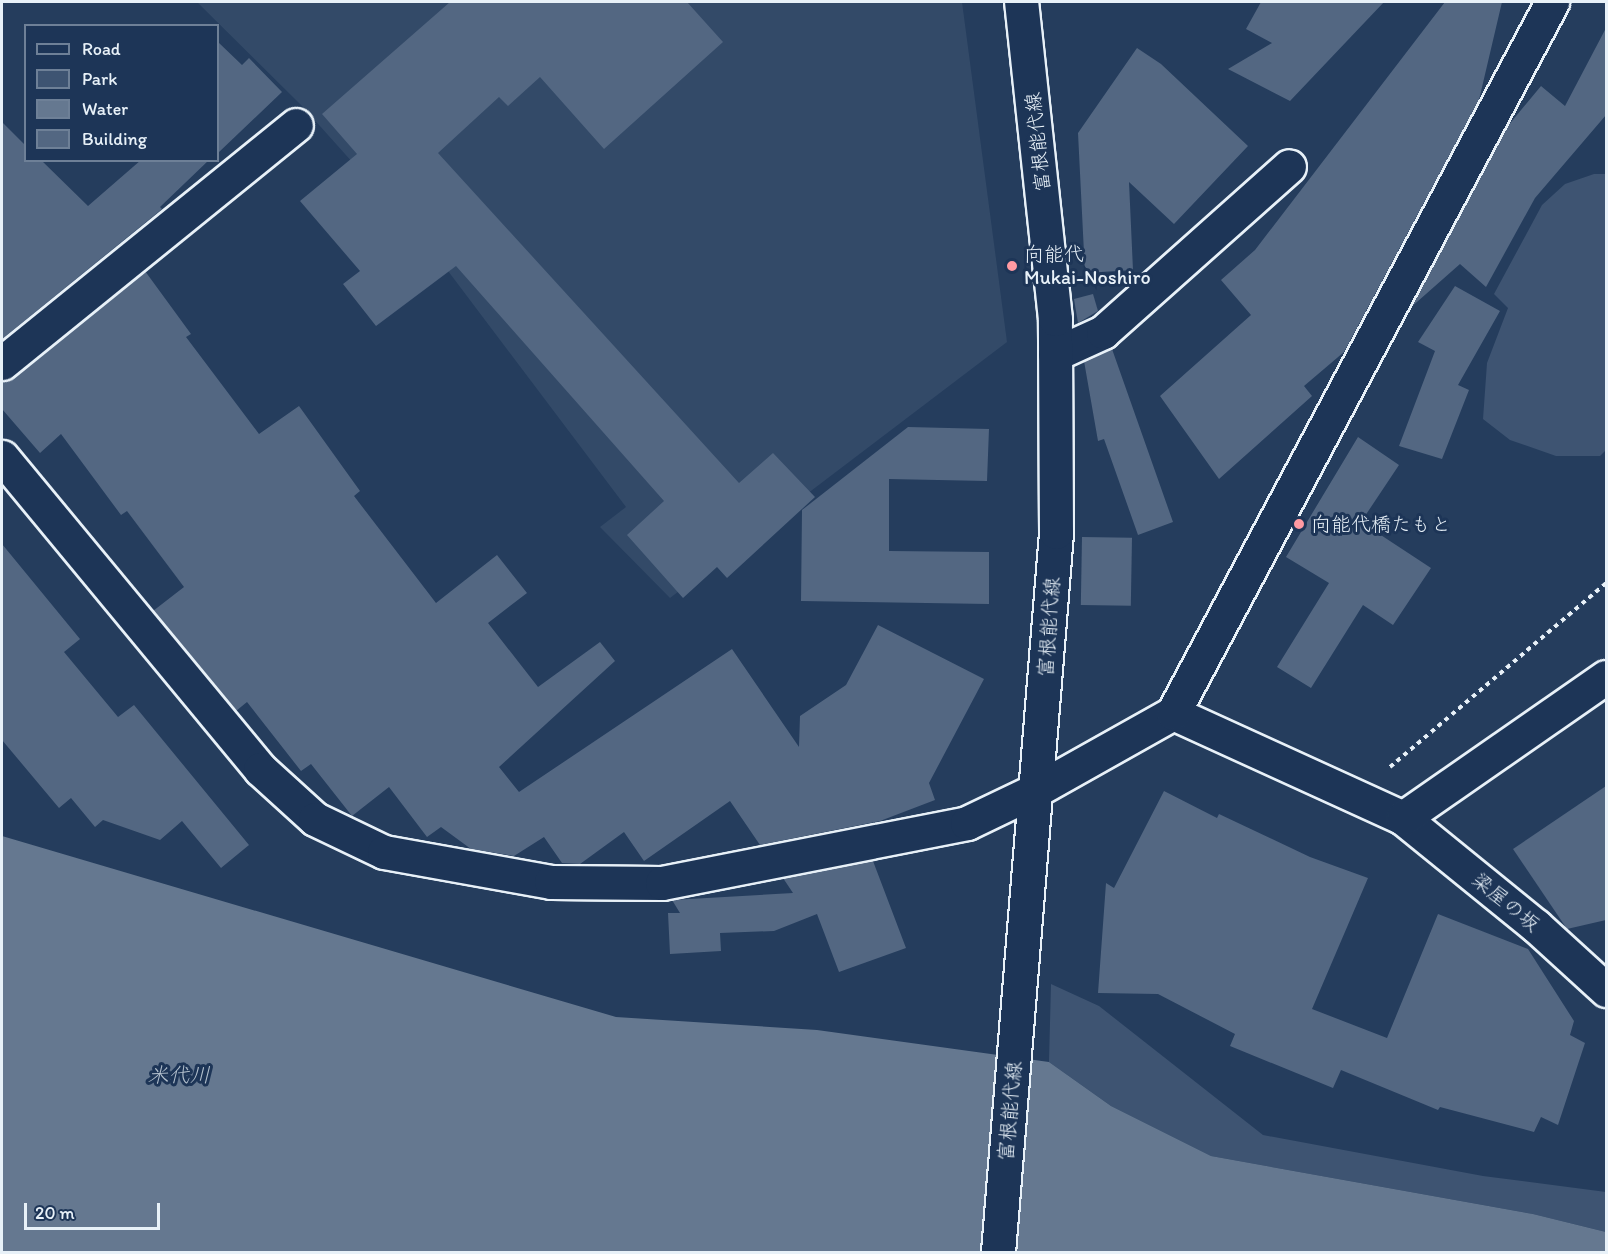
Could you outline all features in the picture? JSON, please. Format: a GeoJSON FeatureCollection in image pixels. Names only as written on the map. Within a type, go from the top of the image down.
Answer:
{"type":"FeatureCollection","features":[{"type":"Feature","properties":{"kind":"street","name":"富根能代線"},"geometry":{"type":"LineString","coordinates":[[998,1252],[1056,532],[1055,354],[1035,110],[1021,2]]}},
{"type":"Feature","properties":{"kind":"street"},"geometry":{"type":"LineString","coordinates":[[2,457],[260,769],[315,819],[384,852],[551,882],[662,883],[967,823],[1036,790],[1173,713],[1552,2]]}},
{"type":"Feature","properties":{"kind":"street"},"geometry":{"type":"LineString","coordinates":[[2,363],[296,125]]}},
{"type":"Feature","properties":{"kind":"street"},"geometry":{"type":"LineString","coordinates":[[1055,354],[1103,332],[1289,166]]}},
{"type":"Feature","properties":{"kind":"street"},"geometry":{"type":"LineString","coordinates":[[1403,818],[1606,677]]}},
{"type":"Feature","properties":{"kind":"street","name":"梁屋の坂"},"geometry":{"type":"LineString","coordinates":[[1173,713],[1357,795],[1403,818],[1536,926],[1606,990]]}},
{"type":"Feature","properties":{"kind":"path"},"geometry":{"type":"LineString","coordinates":[[1357,795],[1606,583]]}},
{"type":"Feature","properties":{"kind":"shaded area"},"geometry":{"type":"Polygon","coordinates":[[[197,2],[962,2],[1007,342],[670,598],[600,527],[626,507],[439,259],[302,106],[197,2]]]}},
{"type":"Feature","properties":{"kind":"green space"},"geometry":{"type":"Polygon","coordinates":[[[1594,174],[1606,174],[1606,450],[1600,456],[1556,456],[1510,440],[1483,419],[1487,363],[1508,308],[1494,294],[1542,205],[1565,184],[1594,174]]]}},
{"type":"Feature","properties":{"kind":"green space"},"geometry":{"type":"Polygon","coordinates":[[[1051,984],[1099,1006],[1263,1135],[1483,1176],[1606,1192],[1606,1232],[1533,1214],[1211,1156],[1111,1106],[1049,1062],[1051,984]]]}},
{"type":"Feature","properties":{"kind":"water","name":"米代川"},"geometry":{"type":"Polygon","coordinates":[[[2,836],[616,1017],[817,1030],[1049,1062],[1111,1106],[1211,1156],[1533,1214],[1606,1232],[1606,1252],[2,1252],[2,836]]]}},
{"type":"Feature","properties":{"kind":"building"},"geometry":{"type":"Polygon","coordinates":[[[450,2],[687,2],[723,42],[604,149],[540,77],[508,106],[499,97],[438,153],[739,483],[773,453],[815,497],[727,578],[717,567],[683,598],[627,535],[664,501],[456,266],[376,326],[343,284],[360,271],[300,201],[357,154],[322,114],[450,2]]]}},
{"type":"Feature","properties":{"kind":"building"},"geometry":{"type":"Polygon","coordinates":[[[1261,2],[1384,2],[1290,101],[1228,69],[1272,43],[1246,29],[1261,2]]]}},
{"type":"Feature","properties":{"kind":"building"},"geometry":{"type":"Polygon","coordinates":[[[1445,2],[1502,2],[1479,100],[1344,352],[1304,386],[1312,396],[1219,479],[1160,396],[1251,315],[1221,280],[1255,250],[1445,2]]]}},
{"type":"Feature","properties":{"kind":"building"},"geometry":{"type":"Polygon","coordinates":[[[1606,28],[1606,115],[1535,198],[1486,287],[1460,264],[1409,309],[1507,127],[1541,86],[1565,106],[1606,28]]]}},
{"type":"Feature","properties":{"kind":"building"},"geometry":{"type":"Polygon","coordinates":[[[219,43],[242,65],[249,58],[282,92],[219,152],[219,43]]]}},
{"type":"Feature","properties":{"kind":"building"},"geometry":{"type":"Polygon","coordinates":[[[1137,48],[1161,64],[1248,146],[1174,224],[1129,182],[1133,270],[1085,273],[1078,133],[1137,48]]]}},
{"type":"Feature","properties":{"kind":"building"},"geometry":{"type":"Polygon","coordinates":[[[2,122],[24,144],[24,162],[43,162],[88,206],[139,162],[207,162],[160,207],[162,209],[2,339],[2,122]]]}},
{"type":"Feature","properties":{"kind":"building"},"geometry":{"type":"Polygon","coordinates":[[[145,271],[191,334],[186,337],[259,434],[299,406],[360,491],[354,496],[436,603],[497,555],[527,593],[488,623],[538,687],[600,642],[615,661],[499,767],[519,792],[732,649],[799,747],[800,716],[846,685],[878,625],[984,679],[929,783],[935,800],[880,821],[760,845],[730,801],[644,861],[624,832],[580,864],[562,863],[544,837],[514,856],[471,849],[441,827],[427,837],[389,787],[352,816],[311,764],[301,771],[247,702],[236,711],[153,611],[184,587],[127,511],[121,515],[61,434],[40,453],[2,409],[2,381],[14,378],[145,271]]]}},
{"type":"Feature","properties":{"kind":"building"},"geometry":{"type":"Polygon","coordinates":[[[1455,286],[1500,311],[1458,385],[1469,390],[1442,459],[1399,446],[1435,351],[1418,342],[1455,286]]]}},
{"type":"Feature","properties":{"kind":"building"},"geometry":{"type":"Polygon","coordinates":[[[1093,294],[1098,311],[1078,323],[1074,299],[1093,294]]]}},
{"type":"Feature","properties":{"kind":"building"},"geometry":{"type":"Polygon","coordinates":[[[1112,349],[1173,522],[1138,535],[1104,439],[1098,441],[1084,361],[1112,349]]]}},
{"type":"Feature","properties":{"kind":"building"},"geometry":{"type":"Polygon","coordinates":[[[908,427],[989,429],[987,481],[889,479],[889,551],[989,552],[989,604],[801,601],[802,510],[908,427]]]}},
{"type":"Feature","properties":{"kind":"building"},"geometry":{"type":"Polygon","coordinates":[[[1358,437],[1399,465],[1361,522],[1431,568],[1393,625],[1363,605],[1311,688],[1277,667],[1329,583],[1286,557],[1358,437]]]}},
{"type":"Feature","properties":{"kind":"building"},"geometry":{"type":"Polygon","coordinates":[[[1082,537],[1132,538],[1131,606],[1081,605],[1082,537]]]}},
{"type":"Feature","properties":{"kind":"building"},"geometry":{"type":"Polygon","coordinates":[[[2,544],[80,639],[64,652],[118,717],[134,705],[249,845],[221,868],[182,821],[160,840],[103,820],[95,827],[71,798],[59,808],[2,740],[2,544]]]}},
{"type":"Feature","properties":{"kind":"building"},"geometry":{"type":"Polygon","coordinates":[[[1606,786],[1606,920],[1567,929],[1513,849],[1606,786]]]}},
{"type":"Feature","properties":{"kind":"building"},"geometry":{"type":"Polygon","coordinates":[[[1164,791],[1217,818],[1219,814],[1310,857],[1368,878],[1312,1009],[1387,1038],[1438,914],[1528,949],[1574,1021],[1570,1035],[1585,1043],[1558,1125],[1541,1117],[1534,1132],[1440,1107],[1438,1110],[1341,1070],[1333,1088],[1230,1046],[1235,1034],[1158,994],[1098,993],[1106,883],[1114,888],[1164,791]]]}},
{"type":"Feature","properties":{"kind":"building"},"geometry":{"type":"Polygon","coordinates":[[[873,861],[906,948],[839,972],[817,914],[774,931],[720,933],[721,951],[670,954],[668,913],[680,913],[672,900],[793,893],[783,878],[873,861]]]}},
{"type":"Feature","properties":{"kind":"place","name":"向能代 Mukai-Noshiro"},"geometry":{"type":"Point","coordinates":[1012,266]}},
{"type":"Feature","properties":{"kind":"place","name":"向能代橋たもと"},"geometry":{"type":"Point","coordinates":[1299,524]}}]}
